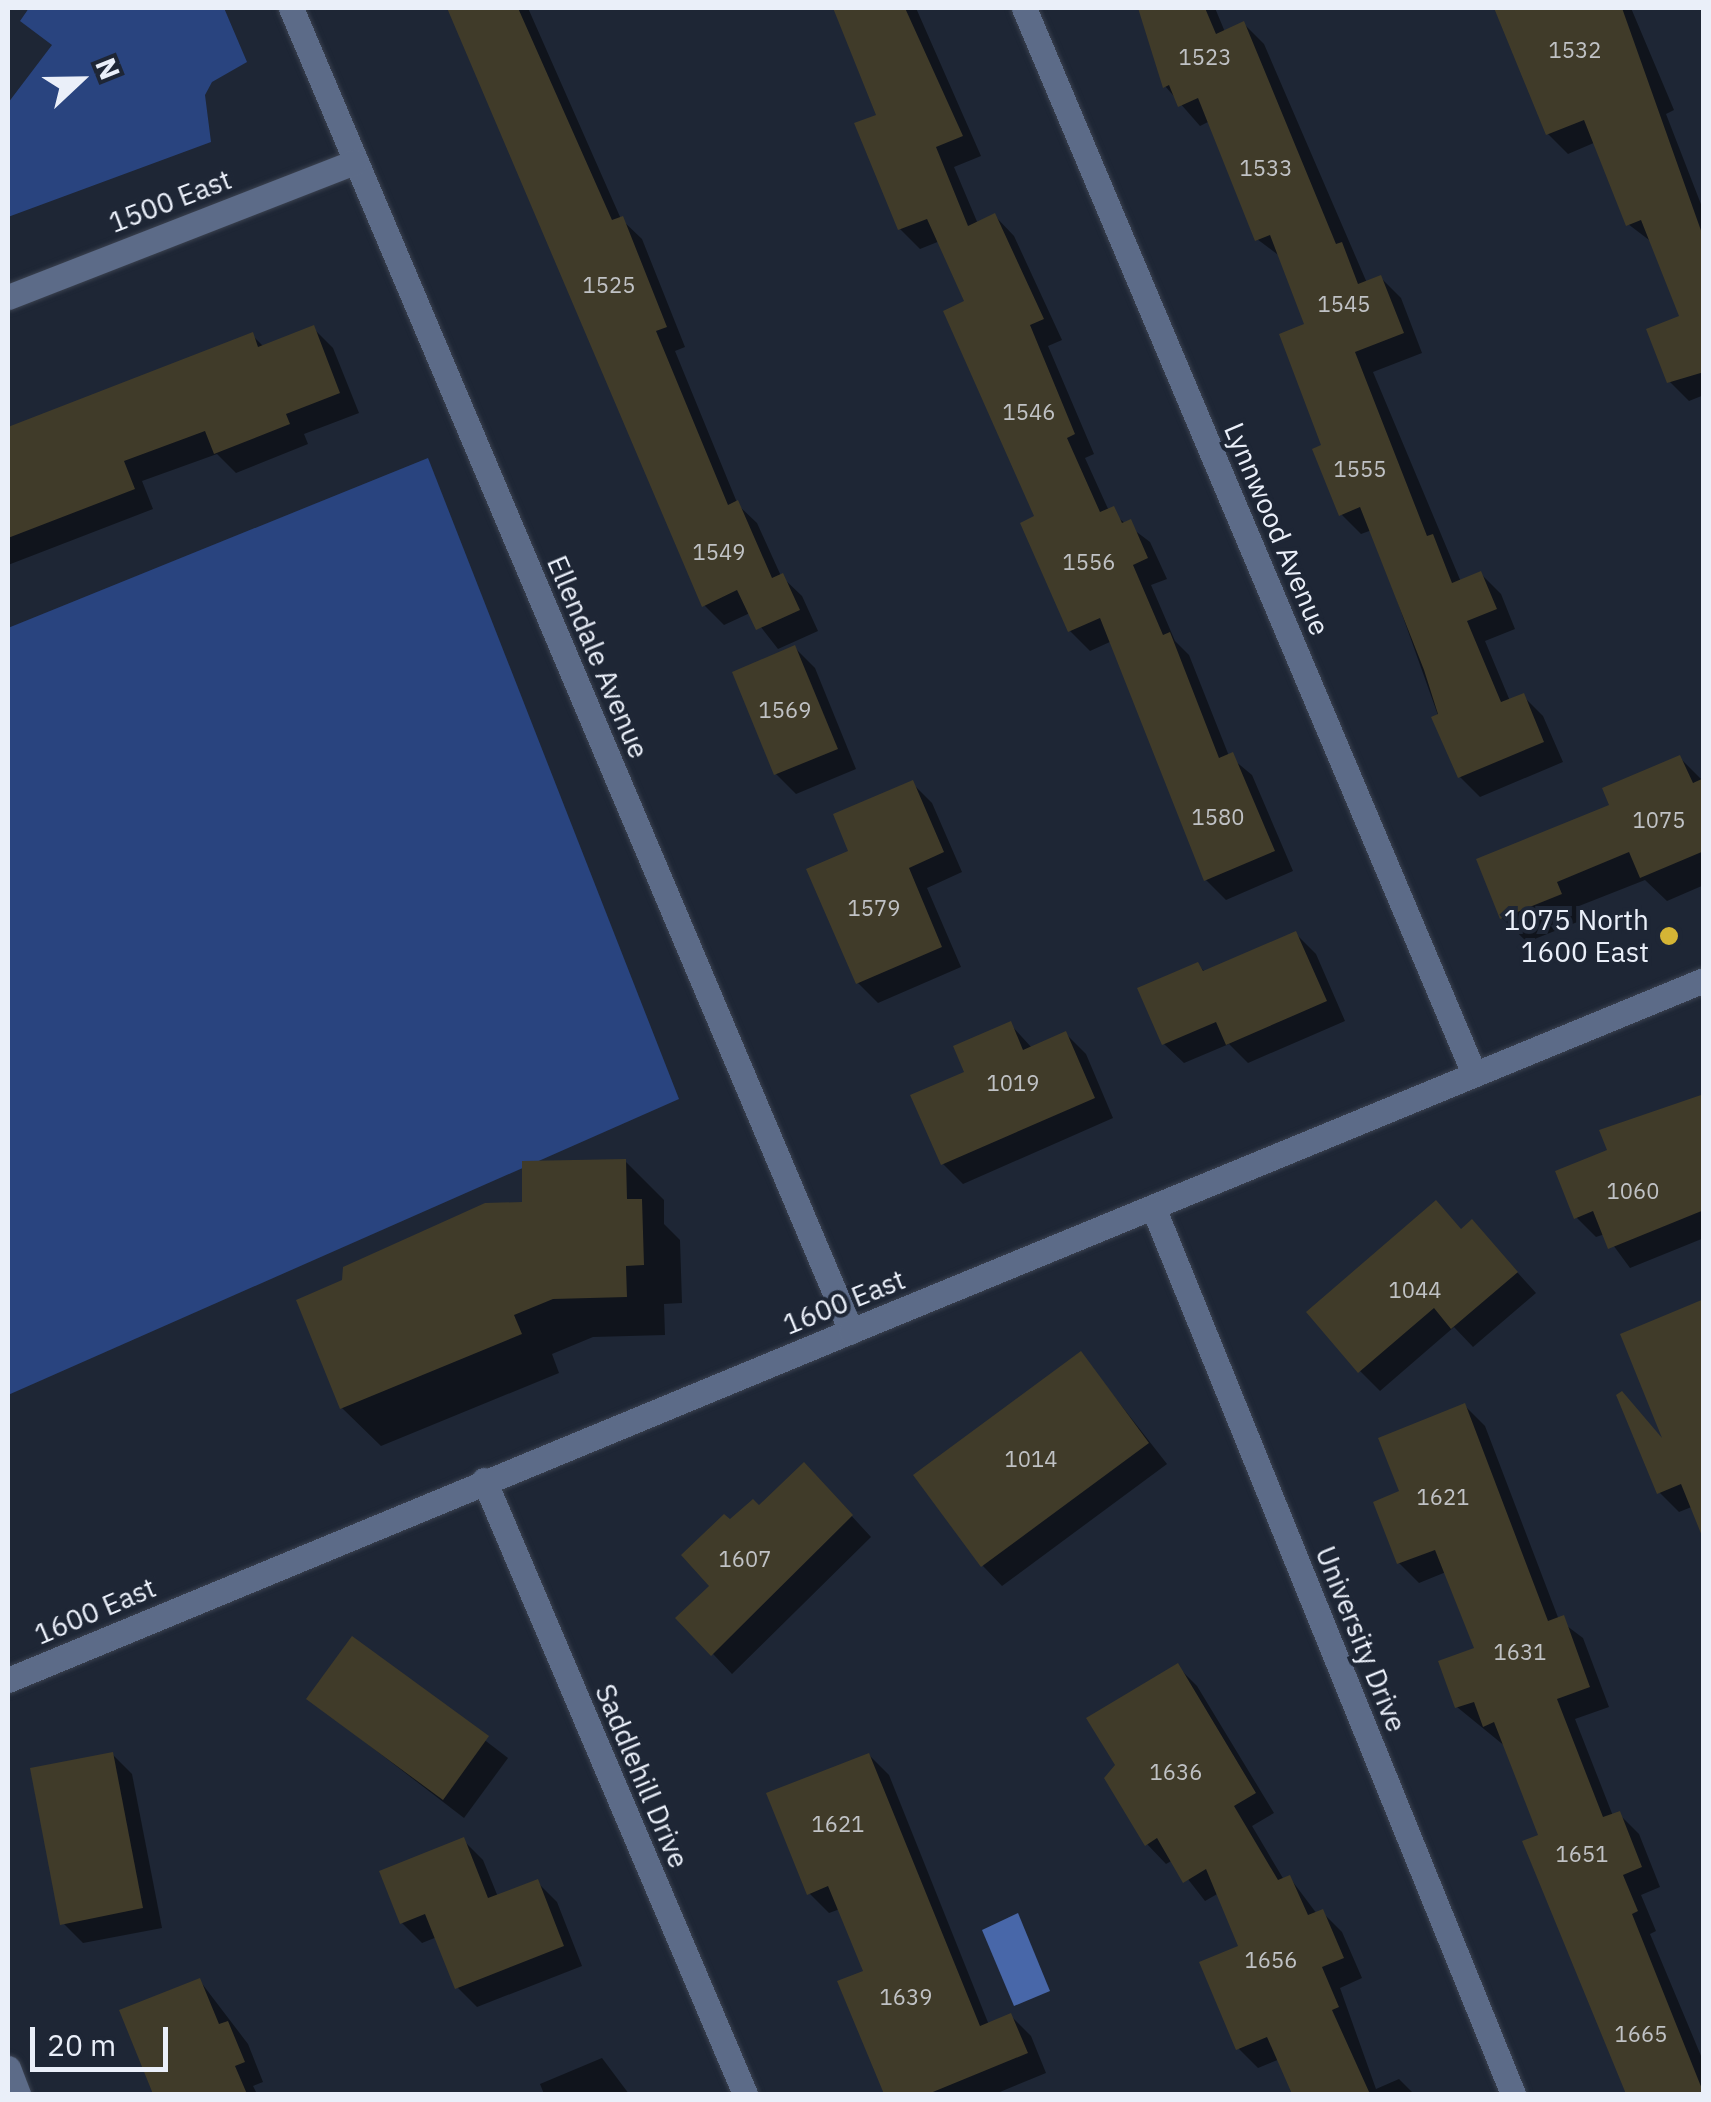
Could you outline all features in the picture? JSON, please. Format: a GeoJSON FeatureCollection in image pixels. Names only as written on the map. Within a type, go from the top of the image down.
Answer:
{"type":"FeatureCollection","features":[{"type":"Feature","properties":{"kind":"street","name":"Ellendale Avenue"},"geometry":{"type":"LineString","coordinates":[[291,8],[851,1331]]}},
{"type":"Feature","properties":{"kind":"street","name":"Lynnwood Avenue"},"geometry":{"type":"LineString","coordinates":[[1024,8],[1474,1074]]}},
{"type":"Feature","properties":{"kind":"street","name":"1500 East"},"geometry":{"type":"LineString","coordinates":[[8,297],[355,162]]}},
{"type":"Feature","properties":{"kind":"street","name":"1600 East"},"geometry":{"type":"LineString","coordinates":[[8,1680],[484,1480],[1704,980]]}},
{"type":"Feature","properties":{"kind":"street","name":"University Drive"},"geometry":{"type":"LineString","coordinates":[[1153,1207],[1513,2094]]}},
{"type":"Feature","properties":{"kind":"street","name":"Saddlehill Drive"},"geometry":{"type":"LineString","coordinates":[[484,1480],[745,2094]]}},
{"type":"Feature","properties":{"kind":"street"},"geometry":{"type":"LineString","coordinates":[[8,2068],[18,2094]]}},
{"type":"Feature","properties":{"kind":"shaded area"},"geometry":{"type":"Polygon","coordinates":[[[29,8],[224,8],[247,62],[212,82],[205,95],[211,142],[8,217],[8,103],[52,45],[20,21],[29,8]]]}},
{"type":"Feature","properties":{"kind":"shaded area"},"geometry":{"type":"Polygon","coordinates":[[[428,458],[679,1099],[8,1395],[8,628],[428,458]]]}},
{"type":"Feature","properties":{"kind":"shaded area"},"geometry":{"type":"Polygon","coordinates":[[[1018,1913],[1050,1991],[1014,2006],[982,1930],[1018,1913]]]}},
{"type":"Feature","properties":{"kind":"building"},"geometry":{"type":"Polygon","coordinates":[[[447,8],[518,8],[612,220],[623,216],[667,327],[656,331],[728,505],[738,500],[772,578],[783,573],[800,610],[756,630],[737,590],[702,607],[447,8]]]}},
{"type":"Feature","properties":{"kind":"building"},"geometry":{"type":"Polygon","coordinates":[[[833,8],[905,8],[963,136],[936,147],[968,226],[995,213],[1044,319],[1030,325],[1075,434],[1067,438],[1100,512],[1114,506],[1122,523],[1131,519],[1148,558],[1133,565],[1163,635],[1170,632],[1219,758],[1233,752],[1275,851],[1204,881],[1100,618],[1068,632],[1020,523],[1034,516],[943,311],[964,301],[927,219],[898,230],[854,123],[876,115],[833,8]]]}},
{"type":"Feature","properties":{"kind":"building"},"geometry":{"type":"Polygon","coordinates":[[[1138,8],[1205,8],[1216,34],[1244,21],[1336,244],[1342,242],[1358,284],[1381,275],[1404,333],[1355,352],[1427,536],[1433,534],[1452,583],[1481,571],[1497,609],[1467,621],[1501,702],[1524,693],[1544,742],[1458,778],[1431,717],[1438,714],[1424,670],[1360,507],[1339,516],[1312,449],[1321,445],[1279,334],[1304,324],[1270,235],[1255,241],[1198,98],[1178,107],[1169,85],[1163,88],[1138,8]]]}},
{"type":"Feature","properties":{"kind":"building"},"geometry":{"type":"Polygon","coordinates":[[[1494,8],[1622,8],[1704,239],[1704,372],[1667,383],[1646,329],[1679,316],[1641,220],[1626,226],[1584,120],[1546,135],[1494,8]]]}},
{"type":"Feature","properties":{"kind":"building"},"geometry":{"type":"Polygon","coordinates":[[[314,325],[340,393],[286,414],[290,424],[214,454],[205,431],[124,461],[135,489],[8,538],[8,427],[253,332],[258,347],[314,325]]]}},
{"type":"Feature","properties":{"kind":"building"},"geometry":{"type":"Polygon","coordinates":[[[795,645],[838,749],[774,775],[732,672],[795,645]]]}},
{"type":"Feature","properties":{"kind":"building"},"geometry":{"type":"Polygon","coordinates":[[[1680,755],[1693,783],[1704,778],[1704,851],[1640,878],[1629,852],[1557,882],[1562,894],[1500,919],[1476,859],[1609,805],[1602,788],[1680,755]]]}},
{"type":"Feature","properties":{"kind":"building"},"geometry":{"type":"Polygon","coordinates":[[[913,780],[944,852],[909,868],[942,947],[856,984],[806,869],[848,851],[833,814],[913,780]]]}},
{"type":"Feature","properties":{"kind":"building"},"geometry":{"type":"Polygon","coordinates":[[[1296,931],[1327,1001],[1226,1045],[1216,1022],[1162,1045],[1137,988],[1198,962],[1203,971],[1296,931]]]}},
{"type":"Feature","properties":{"kind":"building"},"geometry":{"type":"Polygon","coordinates":[[[1011,1021],[1023,1050],[1066,1031],[1095,1098],[941,1165],[910,1095],[964,1072],[953,1046],[1011,1021]]]}},
{"type":"Feature","properties":{"kind":"building"},"geometry":{"type":"Polygon","coordinates":[[[1704,1094],[1704,1210],[1608,1249],[1593,1211],[1574,1219],[1555,1171],[1607,1150],[1599,1130],[1704,1094]]]}},
{"type":"Feature","properties":{"kind":"building"},"geometry":{"type":"Polygon","coordinates":[[[626,1159],[627,1199],[642,1199],[644,1265],[626,1266],[627,1297],[553,1299],[514,1315],[522,1334],[340,1409],[296,1300],[342,1280],[343,1267],[485,1203],[522,1202],[522,1161],[626,1159]]]}},
{"type":"Feature","properties":{"kind":"building"},"geometry":{"type":"Polygon","coordinates":[[[1436,1200],[1461,1229],[1472,1219],[1518,1272],[1451,1329],[1434,1308],[1358,1373],[1306,1312],[1436,1200]]]}},
{"type":"Feature","properties":{"kind":"building"},"geometry":{"type":"Polygon","coordinates":[[[1704,1299],[1702,1536],[1681,1484],[1657,1494],[1616,1395],[1622,1391],[1662,1438],[1620,1334],[1704,1299]]]}},
{"type":"Feature","properties":{"kind":"building"},"geometry":{"type":"Polygon","coordinates":[[[1081,1351],[1149,1443],[981,1567],[913,1475],[1081,1351]]]}},
{"type":"Feature","properties":{"kind":"building"},"geometry":{"type":"Polygon","coordinates":[[[1465,1403],[1548,1621],[1564,1615],[1590,1687],[1557,1699],[1603,1817],[1620,1811],[1642,1867],[1623,1875],[1638,1911],[1632,1914],[1704,2094],[1626,2094],[1522,1841],[1538,1835],[1494,1722],[1483,1727],[1474,1702],[1455,1708],[1438,1661],[1474,1648],[1435,1550],[1397,1564],[1373,1502],[1399,1491],[1378,1438],[1465,1403]]]}},
{"type":"Feature","properties":{"kind":"building"},"geometry":{"type":"Polygon","coordinates":[[[804,1462],[853,1515],[711,1656],[675,1618],[709,1586],[681,1555],[724,1514],[730,1519],[753,1499],[759,1505],[804,1462]]]}},
{"type":"Feature","properties":{"kind":"building"},"geometry":{"type":"Polygon","coordinates":[[[352,1636],[489,1736],[443,1800],[306,1699],[352,1636]]]}},
{"type":"Feature","properties":{"kind":"building"},"geometry":{"type":"Polygon","coordinates":[[[1178,1663],[1256,1793],[1234,1806],[1278,1880],[1290,1875],[1308,1915],[1323,1909],[1344,1958],[1322,1967],[1339,2007],[1332,2010],[1370,2094],[1292,2094],[1267,2037],[1236,2050],[1199,1962],[1238,1946],[1206,1869],[1183,1883],[1157,1838],[1145,1846],[1104,1778],[1115,1765],[1086,1718],[1178,1663]]]}},
{"type":"Feature","properties":{"kind":"building"},"geometry":{"type":"Polygon","coordinates":[[[113,1752],[143,1908],[60,1925],[30,1768],[113,1752]]]}},
{"type":"Feature","properties":{"kind":"building"},"geometry":{"type":"Polygon","coordinates":[[[869,1753],[980,2026],[1011,2013],[1028,2053],[928,2094],[884,2094],[837,1981],[863,1971],[828,1886],[807,1895],[766,1793],[869,1753]]]}},
{"type":"Feature","properties":{"kind":"building"},"geometry":{"type":"Polygon","coordinates":[[[464,1837],[488,1898],[538,1879],[564,1946],[455,1989],[425,1914],[400,1924],[379,1871],[464,1837]]]}},
{"type":"Feature","properties":{"kind":"building"},"geometry":{"type":"Polygon","coordinates":[[[200,1978],[219,2024],[228,2021],[245,2062],[235,2066],[247,2094],[153,2094],[119,2010],[200,1978]]]}},
{"type":"Feature","properties":{"kind":"place","name":"1075 North 1600 East"},"geometry":{"type":"Point","coordinates":[1669,936]}}]}
